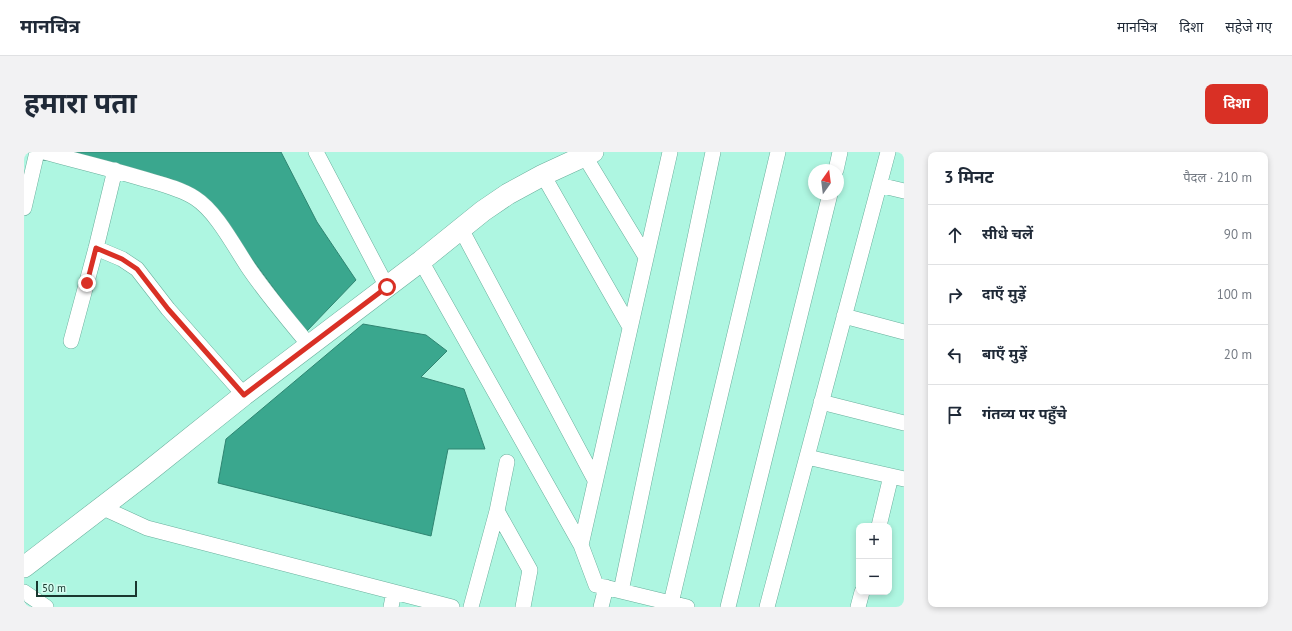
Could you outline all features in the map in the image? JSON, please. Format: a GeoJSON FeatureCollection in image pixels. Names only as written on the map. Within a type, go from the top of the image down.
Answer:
{"type":"FeatureCollection","features":[{"type":"Feature","properties":{"kind":"street"},"geometry":{"type":"LineString","coordinates":[[24,208],[37,152]]}},
{"type":"Feature","properties":{"kind":"street"},"geometry":{"type":"LineString","coordinates":[[44,152],[115,170],[184,192],[196,199],[207,208],[232,240],[250,270],[310,346]]}},
{"type":"Feature","properties":{"kind":"street"},"geometry":{"type":"LineString","coordinates":[[316,152],[387,287]]}},
{"type":"Feature","properties":{"kind":"street"},"geometry":{"type":"LineString","coordinates":[[581,545],[670,152]]}},
{"type":"Feature","properties":{"kind":"street"},"geometry":{"type":"LineString","coordinates":[[621,591],[713,152]]}},
{"type":"Feature","properties":{"kind":"street"},"geometry":{"type":"LineString","coordinates":[[670,603],[778,152]]}},
{"type":"Feature","properties":{"kind":"street"},"geometry":{"type":"LineString","coordinates":[[837,164],[840,152]]}},
{"type":"Feature","properties":{"kind":"street"},"geometry":{"type":"LineString","coordinates":[[767,607],[888,152]]}},
{"type":"Feature","properties":{"kind":"street"},"geometry":{"type":"LineString","coordinates":[[24,567],[244,395],[421,262],[483,211],[508,194],[583,155],[646,257]]}},
{"type":"Feature","properties":{"kind":"street"},"geometry":{"type":"LineString","coordinates":[[71,341],[115,170]]}},
{"type":"Feature","properties":{"kind":"street"},"geometry":{"type":"LineString","coordinates":[[543,175],[630,327]]}},
{"type":"Feature","properties":{"kind":"street"},"geometry":{"type":"LineString","coordinates":[[879,185],[904,191]]}},
{"type":"Feature","properties":{"kind":"street"},"geometry":{"type":"LineString","coordinates":[[728,607],[829,200]]}},
{"type":"Feature","properties":{"kind":"street"},"geometry":{"type":"LineString","coordinates":[[461,229],[596,480]]}},
{"type":"Feature","properties":{"kind":"street"},"geometry":{"type":"LineString","coordinates":[[96,248],[122,259],[137,269],[168,309],[244,395]]}},
{"type":"Feature","properties":{"kind":"street"},"geometry":{"type":"LineString","coordinates":[[421,262],[581,545],[596,585],[621,591],[655,603],[670,603],[687,607]]}},
{"type":"Feature","properties":{"kind":"street"},"geometry":{"type":"LineString","coordinates":[[844,316],[904,332]]}},
{"type":"Feature","properties":{"kind":"street"},"geometry":{"type":"LineString","coordinates":[[821,402],[904,423]]}},
{"type":"Feature","properties":{"kind":"street"},"geometry":{"type":"LineString","coordinates":[[807,457],[898,478],[880,523]]}},
{"type":"Feature","properties":{"kind":"street"},"geometry":{"type":"LineString","coordinates":[[471,607],[497,511],[507,462]]}},
{"type":"Feature","properties":{"kind":"street"},"geometry":{"type":"LineString","coordinates":[[101,507],[147,528],[452,607]]}},
{"type":"Feature","properties":{"kind":"street"},"geometry":{"type":"LineString","coordinates":[[497,511],[530,570],[523,607]]}},
{"type":"Feature","properties":{"kind":"street"},"geometry":{"type":"LineString","coordinates":[[601,607],[606,588]]}},
{"type":"Feature","properties":{"kind":"street"},"geometry":{"type":"LineString","coordinates":[[24,592],[46,607]]}},
{"type":"Feature","properties":{"kind":"street"},"geometry":{"type":"LineString","coordinates":[[391,607],[394,592]]}},
{"type":"Feature","properties":{"kind":"street"},"geometry":{"type":"LineString","coordinates":[[858,607],[861,595]]}},
{"type":"Feature","properties":{"kind":"shaded area"},"geometry":{"type":"Polygon","coordinates":[[[71,152],[281,152],[317,222],[356,280],[306,332],[224,221],[171,179],[71,152]]]}},
{"type":"Feature","properties":{"kind":"shaded area"},"geometry":{"type":"Polygon","coordinates":[[[363,324],[426,335],[447,351],[421,377],[464,389],[485,449],[448,449],[431,536],[218,483],[226,439],[363,324]]]}},
{"type":"Feature","properties":{"kind":"route"},"geometry":{"type":"LineString","coordinates":[[87,283],[96,248],[122,259],[137,269],[168,309],[244,395],[387,287]]}}]}
